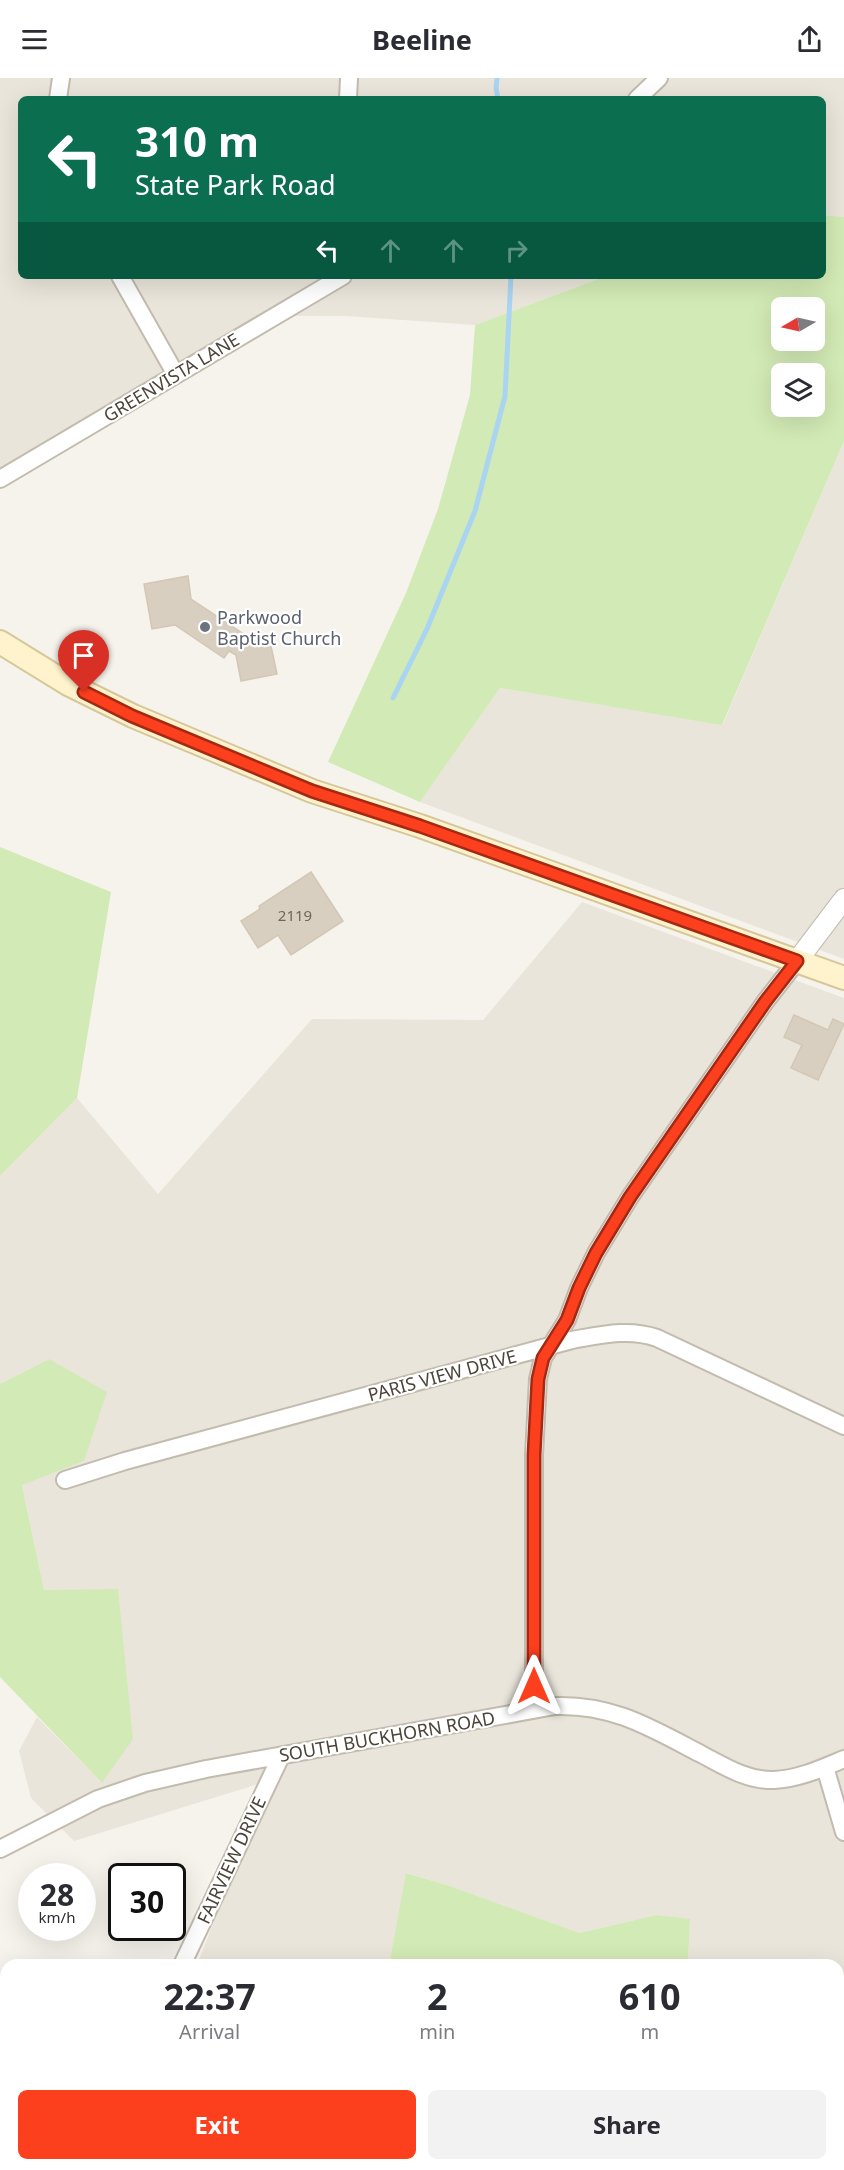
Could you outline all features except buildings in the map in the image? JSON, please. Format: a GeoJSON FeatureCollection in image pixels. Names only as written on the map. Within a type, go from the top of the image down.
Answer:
{"type":"FeatureCollection","features":[{"type":"Feature","properties":{"kind":"main road"},"geometry":{"type":"LineString","coordinates":[[0,642],[68,684],[132,716],[312,791],[430,830],[844,978]]}},
{"type":"Feature","properties":{"kind":"street"},"geometry":{"type":"LineString","coordinates":[[58,96],[61,78]]}},
{"type":"Feature","properties":{"kind":"street"},"geometry":{"type":"LineString","coordinates":[[348,96],[349,78]]}},
{"type":"Feature","properties":{"kind":"street"},"geometry":{"type":"LineString","coordinates":[[640,96],[658,78]]}},
{"type":"Feature","properties":{"kind":"street"},"geometry":{"type":"LineString","coordinates":[[122,279],[175,373]]}},
{"type":"Feature","properties":{"kind":"street","name":"GREENVISTA LANE"},"geometry":{"type":"LineString","coordinates":[[0,478],[338,279]]}},
{"type":"Feature","properties":{"kind":"street"},"geometry":{"type":"LineString","coordinates":[[534,1709],[534,1455],[538,1379],[543,1358],[567,1320],[596,1253],[630,1197],[765,1002],[844,899]]}},
{"type":"Feature","properties":{"kind":"street","name":"PARIS VIEW DRIVE"},"geometry":{"type":"LineString","coordinates":[[65,1480],[125,1461],[572,1340],[623,1332],[646,1334],[844,1426]]}},
{"type":"Feature","properties":{"kind":"street","name":"SOUTH BUCKHORN ROAD"},"geometry":{"type":"LineString","coordinates":[[0,1849],[99,1799],[145,1783],[206,1769],[534,1709],[575,1705],[613,1712],[648,1726],[731,1770],[757,1778],[780,1780],[802,1776],[844,1759]]}},
{"type":"Feature","properties":{"kind":"street","name":"FAIRVIEW DRIVE"},"geometry":{"type":"LineString","coordinates":[[185,1959],[281,1756]]}},
{"type":"Feature","properties":{"kind":"street"},"geometry":{"type":"LineString","coordinates":[[825,1767],[844,1832]]}},
{"type":"Feature","properties":{"kind":"shaded area"},"geometry":{"type":"Polygon","coordinates":[[[0,78],[844,78],[844,217],[826,215],[826,96],[18,96],[18,279],[598,279],[475,325],[346,316],[284,316],[0,487],[0,78]]]}},
{"type":"Feature","properties":{"kind":"shaded area"},"geometry":{"type":"Polygon","coordinates":[[[844,441],[844,959],[420,802],[500,688],[723,724],[844,441]]]}},
{"type":"Feature","properties":{"kind":"shaded area"},"geometry":{"type":"Polygon","coordinates":[[[582,902],[844,998],[844,1959],[688,1959],[690,1920],[656,1915],[580,1933],[450,1886],[407,1873],[390,1959],[199,1959],[268,1781],[74,1841],[31,1798],[19,1751],[37,1717],[102,1783],[44,1590],[22,1484],[84,1461],[49,1359],[0,1384],[0,1176],[77,1098],[158,1194],[312,1019],[483,1020],[582,902]]]}},
{"type":"Feature","properties":{"kind":"green space"},"geometry":{"type":"Polygon","coordinates":[[[826,215],[844,217],[844,441],[722,725],[500,688],[420,802],[328,762],[406,593],[438,509],[470,395],[475,325],[598,279],[826,279],[826,215]]]}},
{"type":"Feature","properties":{"kind":"green space"},"geometry":{"type":"Polygon","coordinates":[[[0,847],[111,892],[77,1098],[0,1176],[0,847]]]}},
{"type":"Feature","properties":{"kind":"green space"},"geometry":{"type":"Polygon","coordinates":[[[49,1359],[107,1392],[84,1461],[22,1485],[44,1590],[118,1589],[133,1739],[102,1783],[0,1677],[0,1384],[49,1359]]]}},
{"type":"Feature","properties":{"kind":"green space"},"geometry":{"type":"Polygon","coordinates":[[[406,1873],[450,1886],[580,1933],[656,1915],[690,1919],[688,1959],[390,1959],[406,1873]]]}},
{"type":"Feature","properties":{"kind":"waterway"},"geometry":{"type":"LineString","coordinates":[[497,78],[497,96]]}},
{"type":"Feature","properties":{"kind":"waterway"},"geometry":{"type":"LineString","coordinates":[[393,698],[427,629],[475,511],[505,396],[511,279]]}},
{"type":"Feature","properties":{"kind":"place","name":"Parkwood Baptist Church"},"geometry":{"type":"Point","coordinates":[205,627]}},
{"type":"Feature","properties":{"kind":"route"},"geometry":{"type":"LineString","coordinates":[[84,692],[132,716],[312,791],[420,826],[797,961],[765,1002],[630,1197],[596,1253],[567,1320],[543,1358],[538,1379],[534,1455],[534,1686]]}}]}
